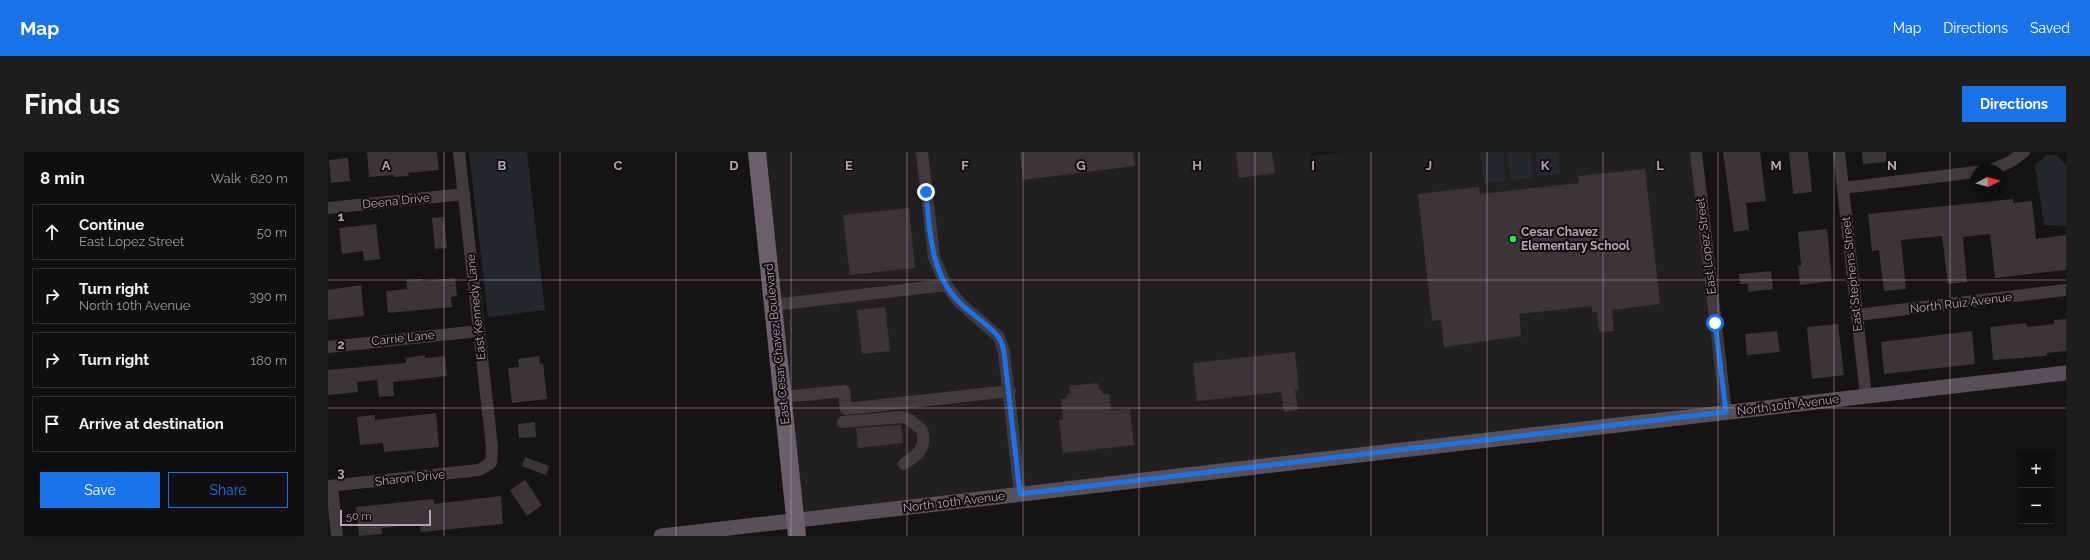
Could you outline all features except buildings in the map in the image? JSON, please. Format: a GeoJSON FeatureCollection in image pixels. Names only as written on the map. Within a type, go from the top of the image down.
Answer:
{"type":"FeatureCollection","features":[{"type":"Feature","properties":{"kind":"highway","name":"East Cesar Chavez Boulevard"},"geometry":{"type":"LineString","coordinates":[[757,152],[796,529]]}},
{"type":"Feature","properties":{"kind":"main road","name":"North 10th Avenue"},"geometry":{"type":"LineString","coordinates":[[661,536],[796,529],[1020,494],[2066,373]]}},
{"type":"Feature","properties":{"kind":"street","name":"East Kennedy Lane"},"geometry":{"type":"LineString","coordinates":[[459,152],[492,447],[491,463]]}},
{"type":"Feature","properties":{"kind":"street"},"geometry":{"type":"LineString","coordinates":[[922,152],[934,257],[946,285],[959,302],[999,337],[1004,352],[1010,391],[1020,494]]}},
{"type":"Feature","properties":{"kind":"street","name":"East Lopez Street"},"geometry":{"type":"LineString","coordinates":[[1696,152],[1726,412]]}},
{"type":"Feature","properties":{"kind":"street","name":"East Stephens Street"},"geometry":{"type":"LineString","coordinates":[[1839,152],[1866,396]]}},
{"type":"Feature","properties":{"kind":"street"},"geometry":{"type":"LineString","coordinates":[[2005,164],[2024,152]]}},
{"type":"Feature","properties":{"kind":"street"},"geometry":{"type":"LineString","coordinates":[[1843,188],[1970,173]]}},
{"type":"Feature","properties":{"kind":"street","name":"Deena Drive"},"geometry":{"type":"LineString","coordinates":[[328,208],[464,194]]}},
{"type":"Feature","properties":{"kind":"street"},"geometry":{"type":"LineString","coordinates":[[773,305],[946,285]]}},
{"type":"Feature","properties":{"kind":"street","name":"North Ruiz Avenue"},"geometry":{"type":"LineString","coordinates":[[1857,315],[2066,290]]}},
{"type":"Feature","properties":{"kind":"street","name":"Carrie Lane"},"geometry":{"type":"LineString","coordinates":[[328,346],[479,330]]}},
{"type":"Feature","properties":{"kind":"street"},"geometry":{"type":"LineString","coordinates":[[783,397],[844,391],[846,409],[1010,391]]}},
{"type":"Feature","properties":{"kind":"street"},"geometry":{"type":"LineString","coordinates":[[843,422],[902,417],[910,420],[922,430],[924,443],[916,456],[904,464]]}},
{"type":"Feature","properties":{"kind":"street","name":"Sharon Drive"},"geometry":{"type":"LineString","coordinates":[[330,486],[479,470],[491,463]]}},
{"type":"Feature","properties":{"kind":"street"},"geometry":{"type":"LineString","coordinates":[[330,486],[337,536]]}},
{"type":"Feature","properties":{"kind":"shaded area"},"geometry":{"type":"Polygon","coordinates":[[[469,152],[527,152],[545,310],[488,317],[469,152]]]}},
{"type":"Feature","properties":{"kind":"shaded area"},"geometry":{"type":"Polygon","coordinates":[[[757,152],[1311,152],[1312,156],[1343,152],[1696,152],[1726,412],[795,522],[757,152]]]}},
{"type":"Feature","properties":{"kind":"shaded area"},"geometry":{"type":"Polygon","coordinates":[[[1481,152],[1503,152],[1506,181],[1484,183],[1481,152]]]}},
{"type":"Feature","properties":{"kind":"shaded area"},"geometry":{"type":"Polygon","coordinates":[[[1508,152],[1530,152],[1533,178],[1511,180],[1508,152]]]}},
{"type":"Feature","properties":{"kind":"shaded area"},"geometry":{"type":"Polygon","coordinates":[[[1536,152],[1558,152],[1560,174],[1538,176],[1536,152]]]}},
{"type":"Feature","properties":{"kind":"shaded area"},"geometry":{"type":"Polygon","coordinates":[[[2047,155],[2056,155],[2066,165],[2066,226],[2044,225],[2035,165],[2047,155]]]}},
{"type":"Feature","properties":{"kind":"place","name":"Cesar Chavez Elementary School"},"geometry":{"type":"Point","coordinates":[1513,239]}},
{"type":"Feature","properties":{"kind":"route"},"geometry":{"type":"LineString","coordinates":[[926,192],[934,257],[939,272],[946,285],[959,302],[999,337],[1004,352],[1010,391],[1020,494],[1726,412],[1715,323]]}}]}
